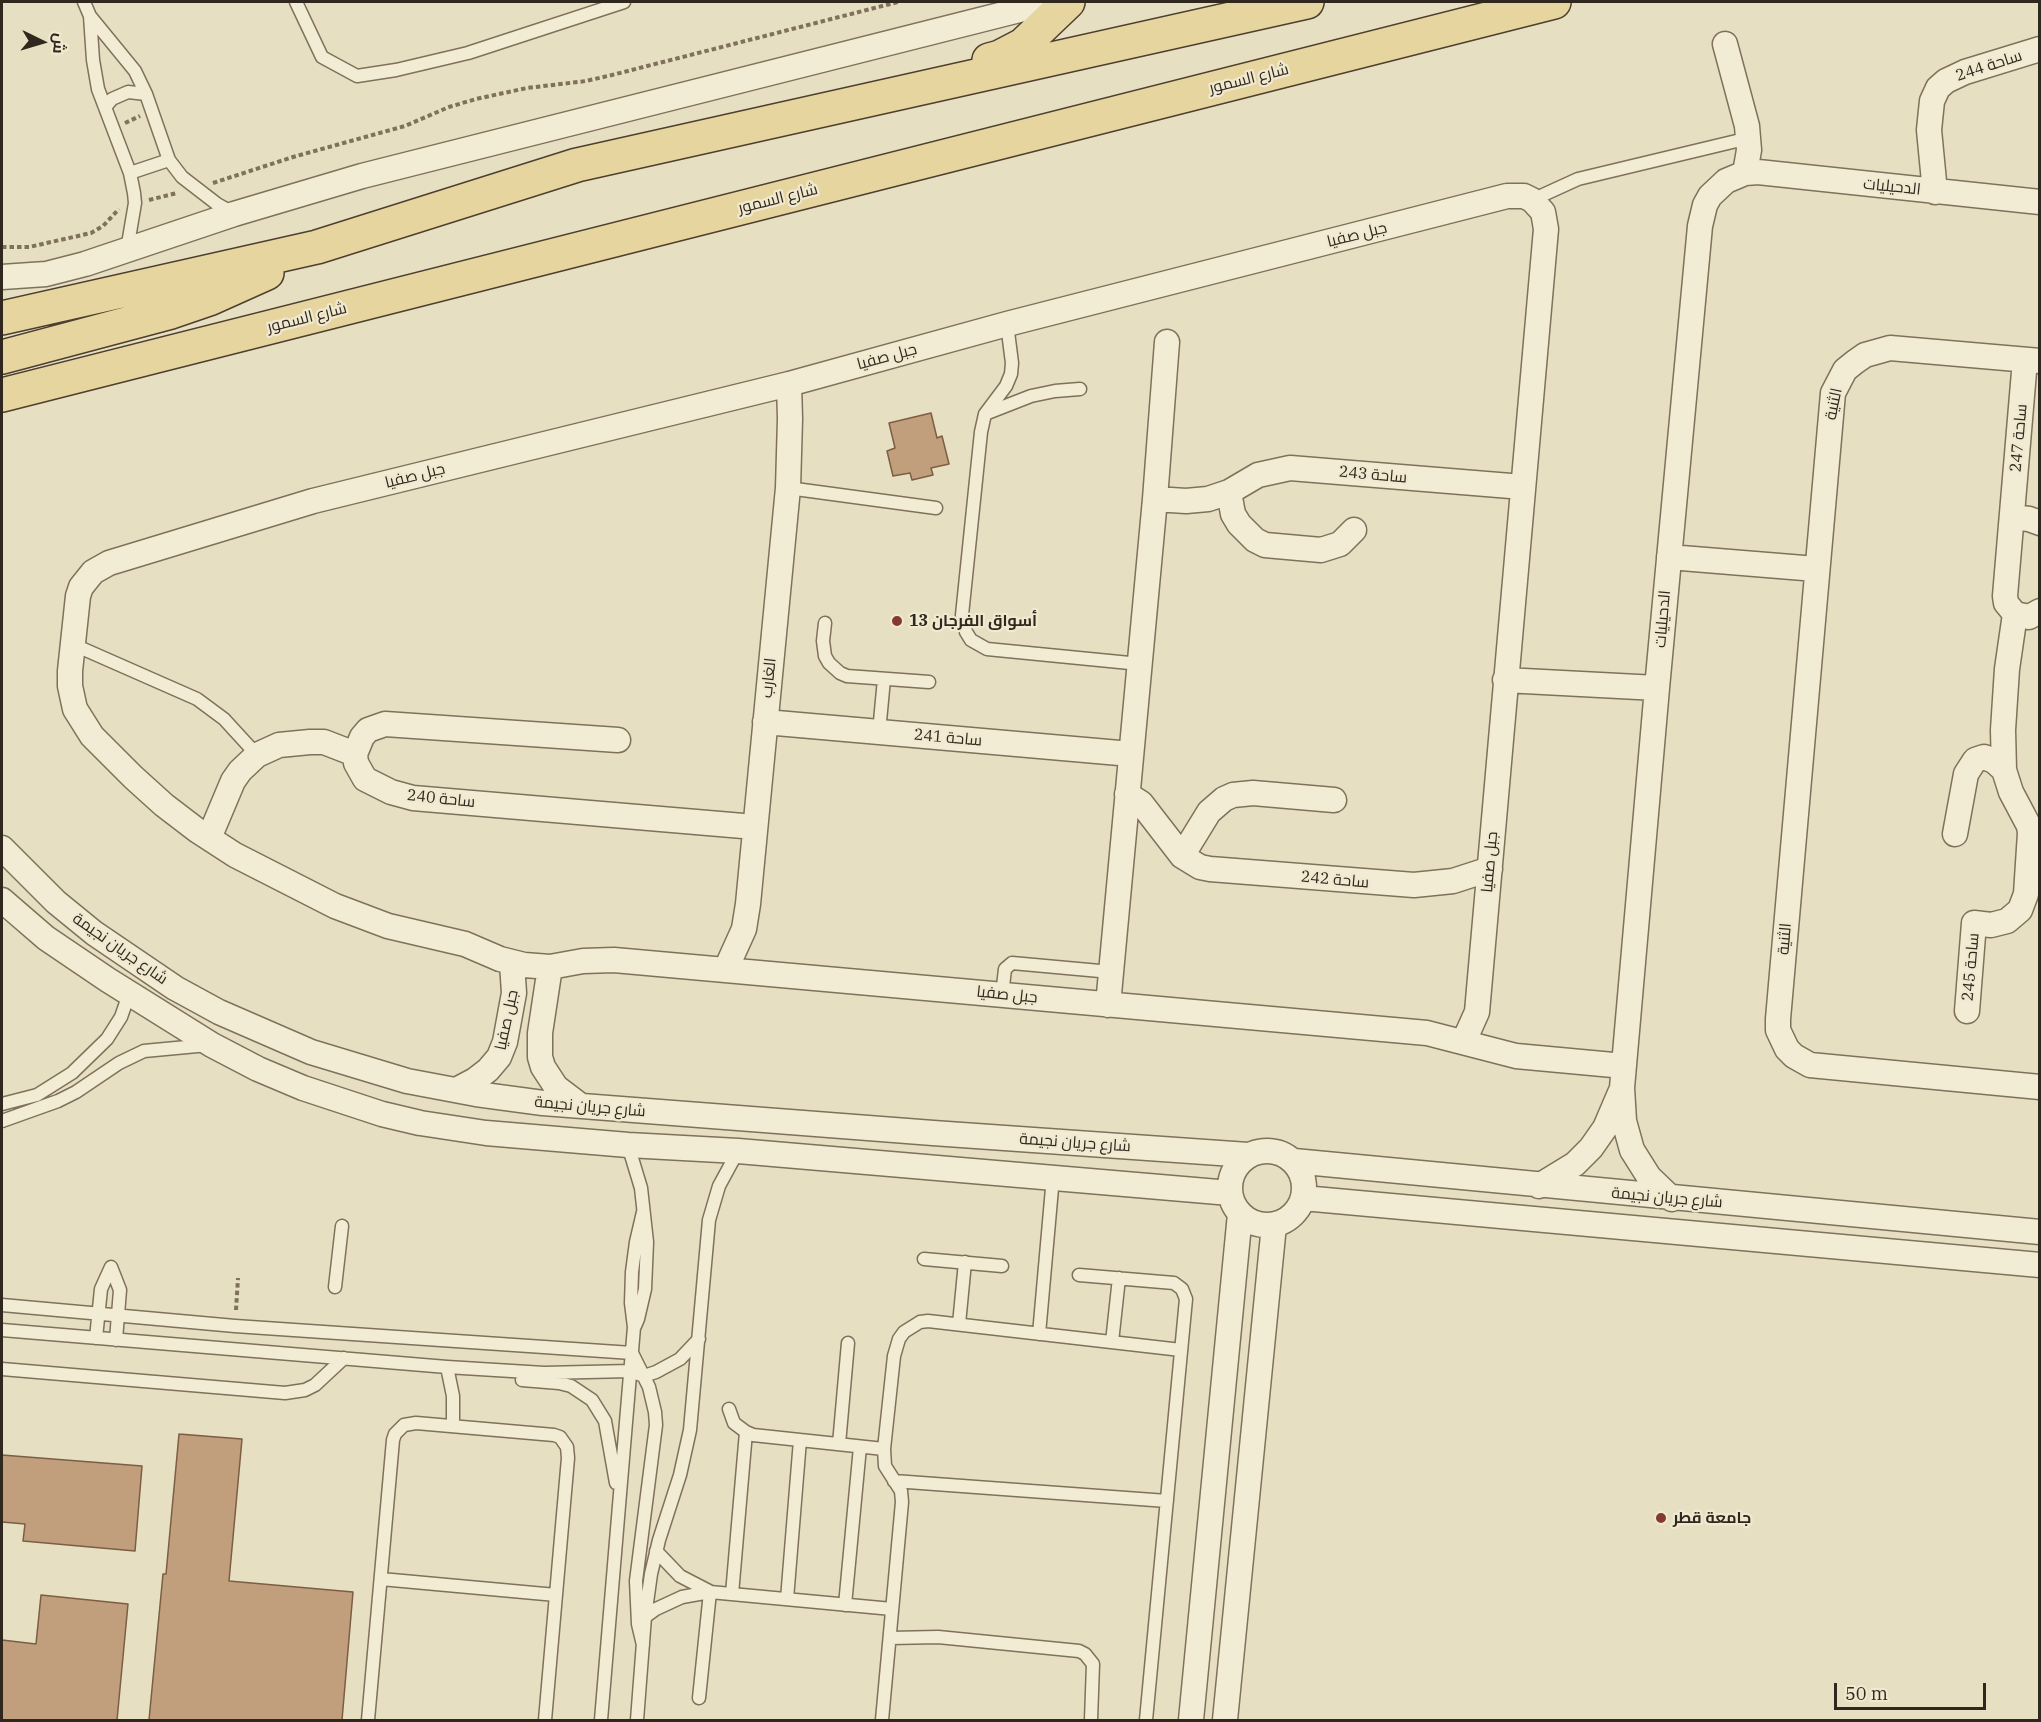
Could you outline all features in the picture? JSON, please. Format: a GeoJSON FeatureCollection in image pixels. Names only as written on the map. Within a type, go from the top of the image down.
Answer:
{"type":"FeatureCollection","features":[{"type":"Feature","properties":{"kind":"main road"},"geometry":{"type":"LineString","coordinates":[[781,120],[798,110],[834,97],[1000,57],[1023,45],[1068,2]]}},
{"type":"Feature","properties":{"kind":"main road"},"geometry":{"type":"LineString","coordinates":[[2,318],[317,248],[577,165],[1307,2]]}},
{"type":"Feature","properties":{"kind":"main road","name":"شارع السمور"},"geometry":{"type":"LineString","coordinates":[[2,395],[1554,2]]}},
{"type":"Feature","properties":{"kind":"main road"},"geometry":{"type":"LineString","coordinates":[[2,357],[171,312],[246,284],[317,248]]}},
{"type":"Feature","properties":{"kind":"street"},"geometry":{"type":"LineString","coordinates":[[2,277],[46,274],[85,264],[234,214],[373,173],[1051,2]]}},
{"type":"Feature","properties":{"kind":"street"},"geometry":{"type":"LineString","coordinates":[[1725,44],[1748,126],[1748,161],[1745,173]]}},
{"type":"Feature","properties":{"kind":"street","name":"ساحة 244"},"geometry":{"type":"LineString","coordinates":[[1935,192],[1929,130],[1932,100],[1938,88],[1959,74],[2040,49]]}},
{"type":"Feature","properties":{"kind":"street","name":"الدحيليات"},"geometry":{"type":"LineString","coordinates":[[1672,1199],[1649,1177],[1632,1150],[1624,1121],[1623,1077],[1701,215],[1717,187],[1745,173],[1758,172],[2040,202]]}},
{"type":"Feature","properties":{"kind":"street","name":"جبل صفيا"},"geometry":{"type":"LineString","coordinates":[[1464,1041],[1478,1012],[1546,228],[1543,212],[1532,200],[1524,196],[1507,196],[1007,324],[789,384],[314,501],[109,563],[93,572],[81,587],[72,644],[70,686],[75,709],[92,736],[132,777],[164,805],[235,855],[309,894],[388,926],[465,944],[512,963],[550,967],[599,959],[1419,1032],[1464,1041],[1516,1056],[1623,1077]]}},
{"type":"Feature","properties":{"kind":"street"},"geometry":{"type":"LineString","coordinates":[[1108,1005],[1155,499],[1167,342]]}},
{"type":"Feature","properties":{"kind":"street","name":"الثنية"},"geometry":{"type":"LineString","coordinates":[[2032,360],[1890,348],[1865,355],[1845,370],[1836,387],[1831,405],[1778,1019],[1782,1040],[1794,1056],[1810,1065],[2040,1087]]}},
{"type":"Feature","properties":{"kind":"street","name":"ساحة 247"},"geometry":{"type":"LineString","coordinates":[[2015,614],[2006,603],[2005,596],[2012,517],[2032,360]]}},
{"type":"Feature","properties":{"kind":"street","name":"الغارب"},"geometry":{"type":"LineString","coordinates":[[729,969],[730,960],[747,917],[788,488],[789,384]]}},
{"type":"Feature","properties":{"kind":"street","name":"ساحة 243"},"geometry":{"type":"LineString","coordinates":[[1155,499],[1197,501],[1229,492],[1258,475],[1290,468],[1523,488]]}},
{"type":"Feature","properties":{"kind":"street"},"geometry":{"type":"LineString","coordinates":[[1229,492],[1230,503],[1239,524],[1255,540],[1265,545],[1321,550],[1340,544],[1354,530]]}},
{"type":"Feature","properties":{"kind":"street"},"geometry":{"type":"LineString","coordinates":[[2012,517],[2040,523]]}},
{"type":"Feature","properties":{"kind":"street"},"geometry":{"type":"LineString","coordinates":[[1669,557],[1816,569]]}},
{"type":"Feature","properties":{"kind":"street"},"geometry":{"type":"LineString","coordinates":[[2033,825],[2011,792],[2004,770],[2003,730],[2007,669],[2015,614],[2029,617],[2040,611]]}},
{"type":"Feature","properties":{"kind":"street"},"geometry":{"type":"LineString","coordinates":[[1506,680],[1657,688]]}},
{"type":"Feature","properties":{"kind":"street","name":"ساحة 241"},"geometry":{"type":"LineString","coordinates":[[765,722],[1131,754]]}},
{"type":"Feature","properties":{"kind":"street"},"geometry":{"type":"LineString","coordinates":[[209,838],[233,781],[240,771],[257,755],[279,745],[324,742],[355,754],[362,737],[368,730],[385,724],[618,740]]}},
{"type":"Feature","properties":{"kind":"street","name":"ساحة 240"},"geometry":{"type":"LineString","coordinates":[[355,754],[356,763],[365,779],[391,792],[413,798],[755,826]]}},
{"type":"Feature","properties":{"kind":"street"},"geometry":{"type":"LineString","coordinates":[[1955,834],[1966,774],[1975,760],[1984,757],[1994,761],[2004,770]]}},
{"type":"Feature","properties":{"kind":"street"},"geometry":{"type":"LineString","coordinates":[[1182,856],[1209,812],[1224,799],[1233,795],[1253,793],[1334,800]]}},
{"type":"Feature","properties":{"kind":"street","name":"ساحة 242"},"geometry":{"type":"LineString","coordinates":[[1127,794],[1141,803],[1182,856],[1200,867],[1414,885],[1453,881],[1490,869]]}},
{"type":"Feature","properties":{"kind":"street","name":"ساحة 245"},"geometry":{"type":"LineString","coordinates":[[1967,1011],[1974,923],[1999,924],[2020,910],[2026,894],[2033,825]]}},
{"type":"Feature","properties":{"kind":"street","name":"شارع جريان نجيمة"},"geometry":{"type":"LineString","coordinates":[[2,848],[56,902],[94,933],[175,988],[219,1012],[311,1052],[407,1081],[510,1099],[581,1106],[1248,1155]]}},
{"type":"Feature","properties":{"kind":"street","name":"شارع جريان نجيمة"},"geometry":{"type":"LineString","coordinates":[[2,900],[46,938],[129,994],[212,1045],[258,1069],[303,1088],[382,1114],[456,1129],[628,1145],[738,1151],[1053,1177],[1235,1204]]}},
{"type":"Feature","properties":{"kind":"street","name":"جبل صفيا"},"geometry":{"type":"LineString","coordinates":[[456,1090],[475,1080],[499,1058],[506,1042],[514,993],[512,963]]}},
{"type":"Feature","properties":{"kind":"street","name":"جبل صفيا"},"geometry":{"type":"LineString","coordinates":[[550,967],[540,1034],[540,1057],[556,1087],[581,1106]]}},
{"type":"Feature","properties":{"kind":"street","name":"الدحيليات"},"geometry":{"type":"LineString","coordinates":[[1539,1186],[1575,1164],[1591,1148],[1605,1128],[1623,1077]]}},
{"type":"Feature","properties":{"kind":"street"},"geometry":{"type":"LineString","coordinates":[[1191,1720],[1213,1484],[1235,1204],[1230,1182],[1239,1162],[1248,1155],[1267,1150],[1286,1155],[1294,1161],[1304,1178],[1303,1198],[1299,1207],[1292,1215],[1274,1225],[1256,1224],[1235,1204]]}},
{"type":"Feature","properties":{"kind":"street","name":"شارع جريان نجيمة"},"geometry":{"type":"LineString","coordinates":[[1294,1161],[1672,1199],[2040,1232]]}},
{"type":"Feature","properties":{"kind":"street","name":"شارع جريان نجيمة"},"geometry":{"type":"LineString","coordinates":[[1303,1198],[2040,1265]]}},
{"type":"Feature","properties":{"kind":"street"},"geometry":{"type":"LineString","coordinates":[[1225,1720],[1250,1487],[1274,1225]]}},
{"type":"Feature","properties":{"kind":"street"},"geometry":{"type":"LineString","coordinates":[[1213,1484],[1250,1487]]}},
{"type":"Feature","properties":{"kind":"lane"},"geometry":{"type":"LineString","coordinates":[[84,2],[90,16],[135,71],[146,94],[169,160],[182,177],[234,214]]}},
{"type":"Feature","properties":{"kind":"lane"},"geometry":{"type":"LineString","coordinates":[[296,2],[322,57],[357,76],[396,70],[468,53],[624,2]]}},
{"type":"Feature","properties":{"kind":"lane"},"geometry":{"type":"LineString","coordinates":[[90,16],[93,60],[98,89],[130,173],[135,203],[127,250]]}},
{"type":"Feature","properties":{"kind":"lane"},"geometry":{"type":"LineString","coordinates":[[106,106],[112,99],[128,92],[146,94]]}},
{"type":"Feature","properties":{"kind":"lane"},"geometry":{"type":"LineString","coordinates":[[1532,200],[1578,179],[1749,138]]}},
{"type":"Feature","properties":{"kind":"lane"},"geometry":{"type":"LineString","coordinates":[[130,173],[169,160]]}},
{"type":"Feature","properties":{"kind":"lane"},"geometry":{"type":"LineString","coordinates":[[1007,324],[1012,363],[1011,374],[1006,386],[985,414],[981,432],[962,615],[966,632],[978,646],[987,649],[1140,664]]}},
{"type":"Feature","properties":{"kind":"lane"},"geometry":{"type":"LineString","coordinates":[[985,414],[1031,396],[1080,389]]}},
{"type":"Feature","properties":{"kind":"lane"},"geometry":{"type":"LineString","coordinates":[[788,488],[936,508]]}},
{"type":"Feature","properties":{"kind":"lane"},"geometry":{"type":"LineString","coordinates":[[825,623],[823,649],[834,669],[847,676],[929,682]]}},
{"type":"Feature","properties":{"kind":"lane"},"geometry":{"type":"LineString","coordinates":[[72,644],[197,699],[224,718],[257,755]]}},
{"type":"Feature","properties":{"kind":"lane"},"geometry":{"type":"LineString","coordinates":[[879,732],[884,679]]}},
{"type":"Feature","properties":{"kind":"lane"},"geometry":{"type":"LineString","coordinates":[[1002,995],[1005,969],[1012,963],[1111,972]]}},
{"type":"Feature","properties":{"kind":"lane"},"geometry":{"type":"LineString","coordinates":[[2,1104],[37,1095],[72,1072],[98,1048],[110,1033],[121,1017],[129,994]]}},
{"type":"Feature","properties":{"kind":"lane"},"geometry":{"type":"LineString","coordinates":[[2,1120],[58,1101],[76,1092],[119,1062],[144,1052],[212,1045]]}},
{"type":"Feature","properties":{"kind":"lane"},"geometry":{"type":"LineString","coordinates":[[601,1720],[634,1327],[642,1304],[646,1273],[647,1242],[641,1188],[628,1145]]}},
{"type":"Feature","properties":{"kind":"lane"},"geometry":{"type":"LineString","coordinates":[[637,1720],[645,1617],[656,1551],[686,1452],[693,1407],[712,1208],[724,1174],[738,1151]]}},
{"type":"Feature","properties":{"kind":"lane"},"geometry":{"type":"LineString","coordinates":[[1039,1334],[1053,1177]]}},
{"type":"Feature","properties":{"kind":"lane"},"geometry":{"type":"LineString","coordinates":[[335,1287],[342,1226]]}},
{"type":"Feature","properties":{"kind":"lane"},"geometry":{"type":"LineString","coordinates":[[924,1259],[1002,1266]]}},
{"type":"Feature","properties":{"kind":"lane"},"geometry":{"type":"LineString","coordinates":[[959,1324],[965,1262]]}},
{"type":"Feature","properties":{"kind":"lane"},"geometry":{"type":"LineString","coordinates":[[96,1338],[101,1288],[111,1267],[120,1290],[116,1340]]}},
{"type":"Feature","properties":{"kind":"lane"},"geometry":{"type":"LineString","coordinates":[[1079,1275],[1168,1282],[1178,1285],[1186,1299],[1146,1720]]}},
{"type":"Feature","properties":{"kind":"lane"},"geometry":{"type":"LineString","coordinates":[[1112,1342],[1119,1278]]}},
{"type":"Feature","properties":{"kind":"lane"},"geometry":{"type":"LineString","coordinates":[[2,1305],[235,1326],[632,1353]]}},
{"type":"Feature","properties":{"kind":"lane"},"geometry":{"type":"LineString","coordinates":[[882,1720],[902,1502],[900,1491],[885,1466],[884,1449],[894,1356],[898,1339],[904,1332],[928,1321],[1181,1350]]}},
{"type":"Feature","properties":{"kind":"lane"},"geometry":{"type":"LineString","coordinates":[[2,1330],[447,1367],[544,1373],[630,1371],[644,1376],[680,1359],[699,1339]]}},
{"type":"Feature","properties":{"kind":"lane"},"geometry":{"type":"LineString","coordinates":[[839,1444],[848,1343]]}},
{"type":"Feature","properties":{"kind":"lane"},"geometry":{"type":"LineString","coordinates":[[632,1353],[653,1399],[656,1425],[636,1581],[638,1624],[643,1645]]}},
{"type":"Feature","properties":{"kind":"lane"},"geometry":{"type":"LineString","coordinates":[[2,1369],[285,1394],[295,1393],[315,1385],[344,1359]]}},
{"type":"Feature","properties":{"kind":"lane"},"geometry":{"type":"LineString","coordinates":[[447,1367],[453,1396],[453,1426]]}},
{"type":"Feature","properties":{"kind":"lane"},"geometry":{"type":"LineString","coordinates":[[481,1369],[516,1379],[571,1386],[591,1400],[599,1410],[608,1432],[619,1504]]}},
{"type":"Feature","properties":{"kind":"lane"},"geometry":{"type":"LineString","coordinates":[[729,1409],[735,1423],[753,1435],[884,1449]]}},
{"type":"Feature","properties":{"kind":"lane"},"geometry":{"type":"LineString","coordinates":[[368,1720],[395,1434],[404,1425],[410,1423],[554,1434],[567,1447],[568,1458],[545,1720]]}},
{"type":"Feature","properties":{"kind":"lane"},"geometry":{"type":"LineString","coordinates":[[732,1594],[746,1432]]}},
{"type":"Feature","properties":{"kind":"lane"},"geometry":{"type":"LineString","coordinates":[[788,1599],[800,1440]]}},
{"type":"Feature","properties":{"kind":"lane"},"geometry":{"type":"LineString","coordinates":[[845,1605],[860,1446]]}},
{"type":"Feature","properties":{"kind":"lane"},"geometry":{"type":"LineString","coordinates":[[894,1481],[1167,1501]]}},
{"type":"Feature","properties":{"kind":"lane"},"geometry":{"type":"LineString","coordinates":[[656,1551],[680,1576],[710,1592]]}},
{"type":"Feature","properties":{"kind":"lane"},"geometry":{"type":"LineString","coordinates":[[381,1579],[556,1595]]}},
{"type":"Feature","properties":{"kind":"lane"},"geometry":{"type":"LineString","coordinates":[[699,1698],[710,1592]]}},
{"type":"Feature","properties":{"kind":"lane"},"geometry":{"type":"LineString","coordinates":[[645,1617],[676,1599],[696,1593],[710,1592],[892,1609]]}},
{"type":"Feature","properties":{"kind":"lane"},"geometry":{"type":"LineString","coordinates":[[890,1638],[938,1636],[1079,1651],[1090,1659],[1094,1671],[1091,1720]]}},
{"type":"Feature","properties":{"kind":"path"},"geometry":{"type":"LineString","coordinates":[[2,247],[29,248],[91,233],[104,226],[121,207],[196,188],[293,157],[405,126],[449,107],[476,99],[517,90],[586,81],[898,2]]}},
{"type":"Feature","properties":{"kind":"path"},"geometry":{"type":"LineString","coordinates":[[113,128],[152,111]]}},
{"type":"Feature","properties":{"kind":"building"},"geometry":{"type":"Polygon","coordinates":[[[931,413],[937,438],[942,436],[949,464],[931,468],[933,475],[912,480],[910,473],[893,476],[887,451],[895,448],[889,423],[931,413]]]}},
{"type":"Feature","properties":{"kind":"building"},"geometry":{"type":"Polygon","coordinates":[[[179,1434],[242,1439],[229,1581],[353,1592],[342,1720],[149,1720],[179,1434]]]}},
{"type":"Feature","properties":{"kind":"building"},"geometry":{"type":"Polygon","coordinates":[[[2,1455],[142,1466],[135,1551],[23,1541],[25,1524],[2,1522],[2,1455]]]}},
{"type":"Feature","properties":{"kind":"building"},"geometry":{"type":"Polygon","coordinates":[[[41,1595],[128,1604],[117,1720],[2,1720],[2,1640],[36,1644],[41,1595]]]}},
{"type":"Feature","properties":{"kind":"place","name":"أسواق الفرجان 13"},"geometry":{"type":"Point","coordinates":[897,621]}},
{"type":"Feature","properties":{"kind":"place","name":"جامعة قطر"},"geometry":{"type":"Point","coordinates":[1661,1518]}}]}
